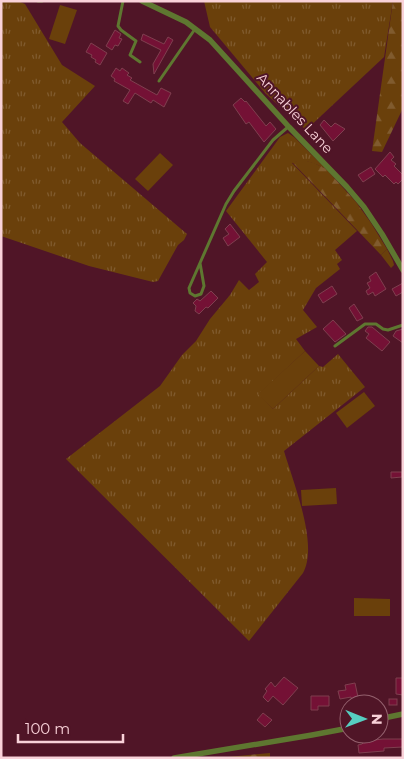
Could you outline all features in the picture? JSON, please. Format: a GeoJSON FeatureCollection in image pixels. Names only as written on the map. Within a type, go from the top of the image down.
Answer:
{"type":"FeatureCollection","features":[{"type":"Feature","properties":{"kind":"street","name":"Annables Lane"},"geometry":{"type":"LineString","coordinates":[[142,1],[186,22],[210,40],[364,207],[403,270]]}},
{"type":"Feature","properties":{"kind":"street"},"geometry":{"type":"LineString","coordinates":[[389,717],[403,714]]}},
{"type":"Feature","properties":{"kind":"street"},"geometry":{"type":"LineString","coordinates":[[174,758],[339,730]]}},
{"type":"Feature","properties":{"kind":"lane"},"geometry":{"type":"LineString","coordinates":[[123,1],[118,26],[136,41],[130,55],[140,62]]}},
{"type":"Feature","properties":{"kind":"lane"},"geometry":{"type":"LineString","coordinates":[[159,81],[196,28]]}},
{"type":"Feature","properties":{"kind":"lane"},"geometry":{"type":"LineString","coordinates":[[200,263],[203,290],[201,294],[194,296],[190,293],[189,288],[222,211],[234,191],[273,140],[289,127]]}},
{"type":"Feature","properties":{"kind":"lane"},"geometry":{"type":"LineString","coordinates":[[335,346],[364,324],[376,324],[388,330],[403,325]]}},
{"type":"Feature","properties":{"kind":"green space"},"geometry":{"type":"Polygon","coordinates":[[[1,1],[18,1],[25,4],[62,65],[95,86],[62,122],[80,143],[187,234],[178,245],[158,281],[153,282],[89,266],[1,236],[1,1]]]}},
{"type":"Feature","properties":{"kind":"green space"},"geometry":{"type":"Polygon","coordinates":[[[204,1],[393,1],[384,57],[306,130],[266,94],[210,27],[204,1]]]}},
{"type":"Feature","properties":{"kind":"green space"},"geometry":{"type":"Polygon","coordinates":[[[393,1],[403,1],[403,108],[382,152],[372,151],[393,1]]]}},
{"type":"Feature","properties":{"kind":"green space"},"geometry":{"type":"Polygon","coordinates":[[[60,5],[77,10],[65,44],[49,39],[60,5]]]}},
{"type":"Feature","properties":{"kind":"green space"},"geometry":{"type":"Polygon","coordinates":[[[288,133],[326,169],[305,161],[292,163],[357,231],[335,250],[342,260],[337,264],[340,269],[316,288],[303,310],[317,327],[296,339],[305,351],[259,394],[273,409],[319,366],[323,367],[338,354],[365,387],[284,451],[303,513],[308,546],[307,561],[303,573],[249,641],[66,459],[160,386],[182,355],[196,341],[239,280],[249,290],[259,282],[255,274],[267,262],[226,211],[280,137],[288,133]]]}},
{"type":"Feature","properties":{"kind":"green space"},"geometry":{"type":"Polygon","coordinates":[[[160,153],[173,165],[148,191],[135,179],[160,153]]]}},
{"type":"Feature","properties":{"kind":"green space"},"geometry":{"type":"Polygon","coordinates":[[[303,160],[326,169],[356,202],[387,249],[381,255],[292,162],[303,160]]]}},
{"type":"Feature","properties":{"kind":"green space"},"geometry":{"type":"Polygon","coordinates":[[[387,249],[394,265],[391,268],[381,255],[387,249]]]}},
{"type":"Feature","properties":{"kind":"green space"},"geometry":{"type":"Polygon","coordinates":[[[305,351],[319,366],[273,409],[258,394],[305,351]]]}},
{"type":"Feature","properties":{"kind":"green space"},"geometry":{"type":"Polygon","coordinates":[[[364,392],[375,406],[347,428],[336,413],[364,392]]]}},
{"type":"Feature","properties":{"kind":"green space"},"geometry":{"type":"Polygon","coordinates":[[[336,488],[337,504],[302,506],[301,490],[336,488]]]}},
{"type":"Feature","properties":{"kind":"green space"},"geometry":{"type":"Polygon","coordinates":[[[354,598],[390,599],[390,616],[354,616],[354,598]]]}},
{"type":"Feature","properties":{"kind":"green space"},"geometry":{"type":"Polygon","coordinates":[[[270,753],[270,758],[218,758],[270,753]]]}},
{"type":"Feature","properties":{"kind":"building"},"geometry":{"type":"Polygon","coordinates":[[[115,30],[121,34],[119,38],[122,39],[118,46],[115,45],[112,50],[106,46],[115,30]]]}},
{"type":"Feature","properties":{"kind":"building"},"geometry":{"type":"Polygon","coordinates":[[[143,34],[164,44],[168,37],[173,40],[154,74],[153,64],[161,50],[141,40],[143,34]]]}},
{"type":"Feature","properties":{"kind":"building"},"geometry":{"type":"Polygon","coordinates":[[[91,43],[107,53],[100,65],[91,57],[92,55],[86,52],[91,43]]]}},
{"type":"Feature","properties":{"kind":"building"},"geometry":{"type":"Polygon","coordinates":[[[116,68],[120,71],[122,68],[129,73],[127,75],[132,78],[130,80],[157,95],[161,88],[171,93],[164,107],[153,100],[151,103],[135,93],[128,104],[123,101],[130,90],[114,81],[115,79],[111,76],[116,68]]]}},
{"type":"Feature","properties":{"kind":"building"},"geometry":{"type":"Polygon","coordinates":[[[241,98],[246,101],[266,126],[270,122],[276,129],[264,142],[249,122],[246,124],[233,105],[241,98]]]}},
{"type":"Feature","properties":{"kind":"building"},"geometry":{"type":"Polygon","coordinates":[[[324,120],[331,127],[335,123],[345,129],[333,141],[320,125],[324,120]]]}},
{"type":"Feature","properties":{"kind":"building"},"geometry":{"type":"Polygon","coordinates":[[[390,152],[394,157],[391,160],[396,164],[394,166],[403,175],[403,179],[398,184],[396,182],[394,184],[385,175],[383,177],[375,169],[390,152]]]}},
{"type":"Feature","properties":{"kind":"building"},"geometry":{"type":"Polygon","coordinates":[[[371,167],[375,174],[363,182],[358,175],[371,167]]]}},
{"type":"Feature","properties":{"kind":"building"},"geometry":{"type":"Polygon","coordinates":[[[230,224],[240,237],[228,246],[223,238],[229,234],[225,229],[230,224]]]}},
{"type":"Feature","properties":{"kind":"building"},"geometry":{"type":"Polygon","coordinates":[[[376,272],[386,289],[375,296],[373,292],[368,295],[366,291],[370,288],[367,283],[371,281],[369,277],[376,272]]]}},
{"type":"Feature","properties":{"kind":"building"},"geometry":{"type":"Polygon","coordinates":[[[403,283],[403,292],[396,296],[392,289],[403,283]]]}},
{"type":"Feature","properties":{"kind":"building"},"geometry":{"type":"Polygon","coordinates":[[[332,286],[337,294],[323,303],[318,295],[332,286]]]}},
{"type":"Feature","properties":{"kind":"building"},"geometry":{"type":"Polygon","coordinates":[[[211,291],[218,298],[199,314],[195,311],[196,306],[193,303],[197,299],[200,301],[211,291]]]}},
{"type":"Feature","properties":{"kind":"building"},"geometry":{"type":"Polygon","coordinates":[[[354,304],[363,318],[357,321],[349,308],[354,304]]]}},
{"type":"Feature","properties":{"kind":"building"},"geometry":{"type":"Polygon","coordinates":[[[333,320],[346,334],[335,342],[323,329],[333,320]]]}},
{"type":"Feature","properties":{"kind":"building"},"geometry":{"type":"Polygon","coordinates":[[[368,327],[372,327],[390,342],[382,351],[366,338],[369,334],[365,331],[368,327]]]}},
{"type":"Feature","properties":{"kind":"building"},"geometry":{"type":"Polygon","coordinates":[[[403,329],[403,343],[393,336],[396,331],[403,329]]]}},
{"type":"Feature","properties":{"kind":"building"},"geometry":{"type":"Polygon","coordinates":[[[391,472],[402,472],[402,477],[391,478],[391,472]]]}},
{"type":"Feature","properties":{"kind":"building"},"geometry":{"type":"Polygon","coordinates":[[[284,677],[298,688],[283,705],[273,696],[268,702],[263,697],[267,691],[265,689],[271,682],[275,687],[284,677]]]}},
{"type":"Feature","properties":{"kind":"building"},"geometry":{"type":"Polygon","coordinates":[[[396,678],[403,678],[403,695],[396,694],[396,678]]]}},
{"type":"Feature","properties":{"kind":"building"},"geometry":{"type":"Polygon","coordinates":[[[355,683],[357,694],[339,695],[338,691],[346,690],[345,685],[355,683]]]}},
{"type":"Feature","properties":{"kind":"building"},"geometry":{"type":"Polygon","coordinates":[[[311,696],[329,696],[329,706],[318,706],[318,710],[311,710],[311,696]]]}},
{"type":"Feature","properties":{"kind":"building"},"geometry":{"type":"Polygon","coordinates":[[[389,699],[397,699],[397,705],[389,705],[389,699]]]}},
{"type":"Feature","properties":{"kind":"building"},"geometry":{"type":"Polygon","coordinates":[[[263,713],[272,720],[265,727],[257,720],[263,713]]]}},
{"type":"Feature","properties":{"kind":"building"},"geometry":{"type":"Polygon","coordinates":[[[389,739],[403,739],[403,747],[384,748],[384,751],[359,753],[358,745],[389,744],[389,739]]]}}]}
